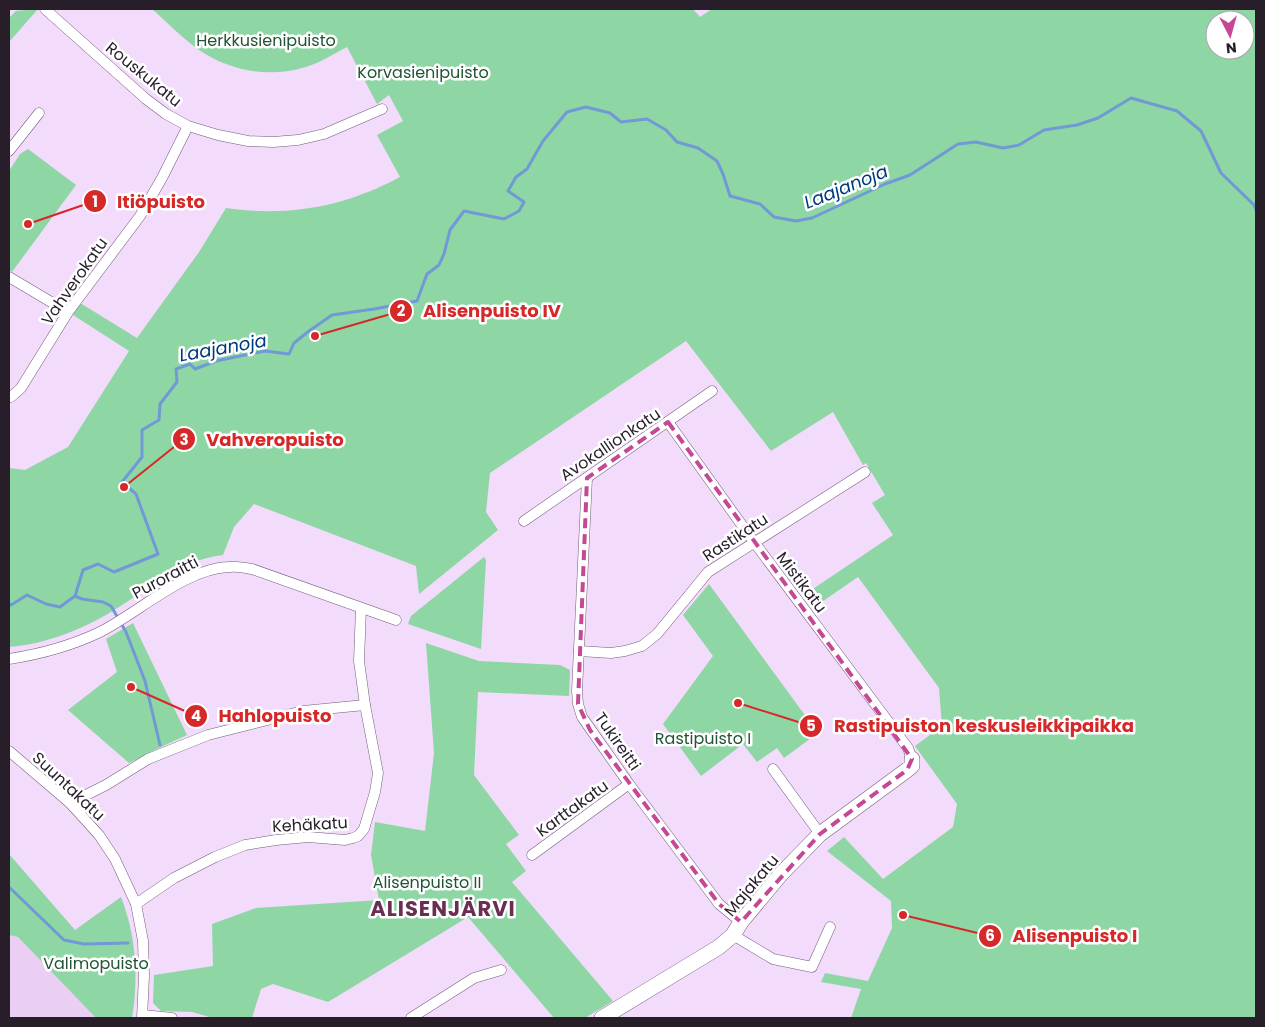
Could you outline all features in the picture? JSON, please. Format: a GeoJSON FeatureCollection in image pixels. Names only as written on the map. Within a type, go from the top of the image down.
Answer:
{"type":"FeatureCollection","features":[{"type":"Feature","properties":{"kind":"street","name":"Rouskukatu"},"geometry":{"type":"LineString","coordinates":[[45,9],[146,99],[166,114],[188,126],[218,135],[248,141],[298,140],[324,134],[382,109]]}},
{"type":"Feature","properties":{"kind":"street"},"geometry":{"type":"LineString","coordinates":[[9,151],[39,113]]}},
{"type":"Feature","properties":{"kind":"street","name":"Vahverokatu"},"geometry":{"type":"LineString","coordinates":[[9,397],[21,388],[68,312],[140,216],[162,178],[188,126]]}},
{"type":"Feature","properties":{"kind":"street"},"geometry":{"type":"LineString","coordinates":[[9,277],[68,312]]}},
{"type":"Feature","properties":{"kind":"street","name":"Avokallionkatu"},"geometry":{"type":"LineString","coordinates":[[524,521],[712,392]]}},
{"type":"Feature","properties":{"kind":"street","name":"Mistikatu"},"geometry":{"type":"LineString","coordinates":[[668,422],[754,542],[908,748],[912,759]]}},
{"type":"Feature","properties":{"kind":"street","name":"Rastikatu"},"geometry":{"type":"LineString","coordinates":[[579,651],[611,653],[642,646],[657,634],[708,572],[865,472]]}},
{"type":"Feature","properties":{"kind":"street","name":"Tukireitti"},"geometry":{"type":"LineString","coordinates":[[587,478],[578,691],[578,704],[582,717],[629,784],[737,929],[773,959],[812,967],[830,927]]}},
{"type":"Feature","properties":{"kind":"street","name":"Puroraitti"},"geometry":{"type":"LineString","coordinates":[[9,659],[49,651],[82,640],[102,631],[196,575],[230,566],[252,569],[396,620]]}},
{"type":"Feature","properties":{"kind":"street","name":"Kehäkatu"},"geometry":{"type":"LineString","coordinates":[[136,904],[174,878],[215,857],[245,845],[308,837],[344,840],[358,836],[364,829],[375,792],[378,773],[365,705],[360,661],[361,608]]}},
{"type":"Feature","properties":{"kind":"street"},"geometry":{"type":"LineString","coordinates":[[70,803],[106,785],[148,759],[208,735],[303,711],[365,705]]}},
{"type":"Feature","properties":{"kind":"street","name":"Suuntakatu"},"geometry":{"type":"LineString","coordinates":[[9,751],[70,803],[99,835],[115,859],[136,904],[142,941],[144,976],[143,1016]]}},
{"type":"Feature","properties":{"kind":"street","name":"Majakatu"},"geometry":{"type":"LineString","coordinates":[[602,1018],[719,947],[737,929],[781,874],[820,834],[912,766],[912,759]]}},
{"type":"Feature","properties":{"kind":"street"},"geometry":{"type":"LineString","coordinates":[[773,769],[820,834]]}},
{"type":"Feature","properties":{"kind":"street","name":"Karttakatu"},"geometry":{"type":"LineString","coordinates":[[532,855],[629,784]]}},
{"type":"Feature","properties":{"kind":"street"},"geometry":{"type":"LineString","coordinates":[[410,1018],[474,978],[501,970]]}},
{"type":"Feature","properties":{"kind":"street"},"geometry":{"type":"LineString","coordinates":[[143,1016],[172,1018]]}},
{"type":"Feature","properties":{"kind":"highlighted area"},"geometry":{"type":"Polygon","coordinates":[[[668,422],[912,759],[907,770],[820,834],[741,922],[719,904],[590,730],[578,704],[587,478],[668,422]]]}},
{"type":"Feature","properties":{"kind":"shaded area"},"geometry":{"type":"Polygon","coordinates":[[[9,935],[18,937],[96,1018],[9,1018],[9,935]]]}},
{"type":"Feature","properties":{"kind":"green space"},"geometry":{"type":"Polygon","coordinates":[[[38,9],[9,42],[9,18],[16,11],[38,9]]]}},
{"type":"Feature","properties":{"kind":"green space"},"geometry":{"type":"Polygon","coordinates":[[[152,9],[693,9],[700,17],[712,9],[1256,9],[1256,1018],[851,1018],[861,989],[821,982],[825,973],[868,981],[892,928],[891,901],[827,851],[844,837],[883,879],[953,827],[957,804],[915,746],[942,726],[939,688],[858,577],[813,608],[804,595],[893,535],[872,503],[885,495],[866,463],[863,465],[833,412],[771,451],[686,341],[490,473],[486,512],[498,530],[419,594],[416,566],[254,504],[234,527],[223,555],[193,562],[180,568],[106,615],[80,628],[52,639],[9,647],[9,468],[25,470],[68,447],[129,351],[73,315],[80,303],[137,338],[199,252],[226,208],[272,211],[316,207],[358,196],[400,177],[377,135],[403,121],[389,95],[377,104],[347,47],[319,62],[302,68],[289,71],[262,72],[222,63],[199,50],[152,9]]]}},
{"type":"Feature","properties":{"kind":"green space"},"geometry":{"type":"Polygon","coordinates":[[[28,149],[76,185],[12,272],[9,269],[9,171],[20,154],[28,149]]]}},
{"type":"Feature","properties":{"kind":"green space"},"geometry":{"type":"Polygon","coordinates":[[[484,557],[486,560],[481,649],[408,624],[411,616],[484,557]]]}},
{"type":"Feature","properties":{"kind":"green space","name":"Rastipuisto I"},"geometry":{"type":"Polygon","coordinates":[[[709,584],[818,733],[784,758],[777,748],[757,762],[743,744],[701,776],[663,724],[713,656],[683,615],[709,584]]]}},
{"type":"Feature","properties":{"kind":"green space"},"geometry":{"type":"Polygon","coordinates":[[[133,623],[187,735],[129,763],[68,710],[117,672],[106,639],[133,623]]]}},
{"type":"Feature","properties":{"kind":"green space","name":"Alisenpuisto II"},"geometry":{"type":"Polygon","coordinates":[[[426,643],[479,661],[560,665],[570,670],[569,696],[478,692],[474,775],[519,835],[506,844],[526,871],[512,882],[613,1001],[585,1018],[554,1018],[468,917],[328,1002],[273,984],[261,989],[252,1018],[213,1018],[192,1012],[161,1011],[153,1003],[154,975],[213,966],[212,924],[256,908],[379,900],[371,855],[375,822],[425,831],[434,753],[426,643]]]}},
{"type":"Feature","properties":{"kind":"green space","name":"Valimopuisto"},"geometry":{"type":"Polygon","coordinates":[[[9,854],[75,930],[121,897],[130,927],[135,957],[136,972],[132,1018],[96,1018],[18,937],[9,935],[9,854]]]}},
{"type":"Feature","properties":{"kind":"waterway","name":"Laajanoja"},"geometry":{"type":"LineString","coordinates":[[9,604],[11,605],[27,595],[46,604],[60,607],[75,596],[83,570],[98,564],[114,572],[158,554],[136,494],[122,482],[142,457],[142,430],[159,420],[160,404],[177,382],[176,369],[190,364],[195,369],[216,361],[265,351],[289,354],[294,343],[332,315],[417,301],[427,274],[439,265],[450,230],[464,211],[504,219],[519,211],[524,202],[508,191],[516,177],[527,169],[543,141],[567,112],[586,107],[610,113],[621,122],[647,119],[666,130],[677,142],[698,148],[717,161],[730,196],[760,204],[774,217],[796,221],[812,218],[885,184],[910,175],[958,144],[976,142],[1003,148],[1019,145],[1044,130],[1077,125],[1098,118],[1131,98],[1177,111],[1201,131],[1221,173],[1254,205],[1256,210]]}},
{"type":"Feature","properties":{"kind":"waterway"},"geometry":{"type":"LineString","coordinates":[[75,596],[103,602],[111,606],[126,632],[145,681],[160,745]]}},
{"type":"Feature","properties":{"kind":"waterway"},"geometry":{"type":"LineString","coordinates":[[9,887],[64,940],[84,944],[128,943]]}},
{"type":"Feature","properties":{"kind":"place","name":"Itiöpuisto"},"geometry":{"type":"Point","coordinates":[28,224]}},
{"type":"Feature","properties":{"kind":"place","name":"Alisenpuisto IV"},"geometry":{"type":"Point","coordinates":[315,336]}},
{"type":"Feature","properties":{"kind":"place","name":"Vahveropuisto"},"geometry":{"type":"Point","coordinates":[124,487]}},
{"type":"Feature","properties":{"kind":"place","name":"Hahlopuisto"},"geometry":{"type":"Point","coordinates":[131,687]}},
{"type":"Feature","properties":{"kind":"place","name":"Rastipuiston keskusleikkipaikka"},"geometry":{"type":"Point","coordinates":[738,703]}},
{"type":"Feature","properties":{"kind":"place","name":"Alisenpuisto I"},"geometry":{"type":"Point","coordinates":[903,915]}},
{"type":"Feature","properties":{"kind":"district","name":"ALISENJÄRVI"},"geometry":{"type":"Point","coordinates":[443,909]}},
{"type":"Feature","properties":{"kind":"park label","name":"Herkkusienipuisto"},"geometry":{"type":"Point","coordinates":[266,40]}},
{"type":"Feature","properties":{"kind":"park label","name":"Korvasienipuisto"},"geometry":{"type":"Point","coordinates":[423,72]}}]}
